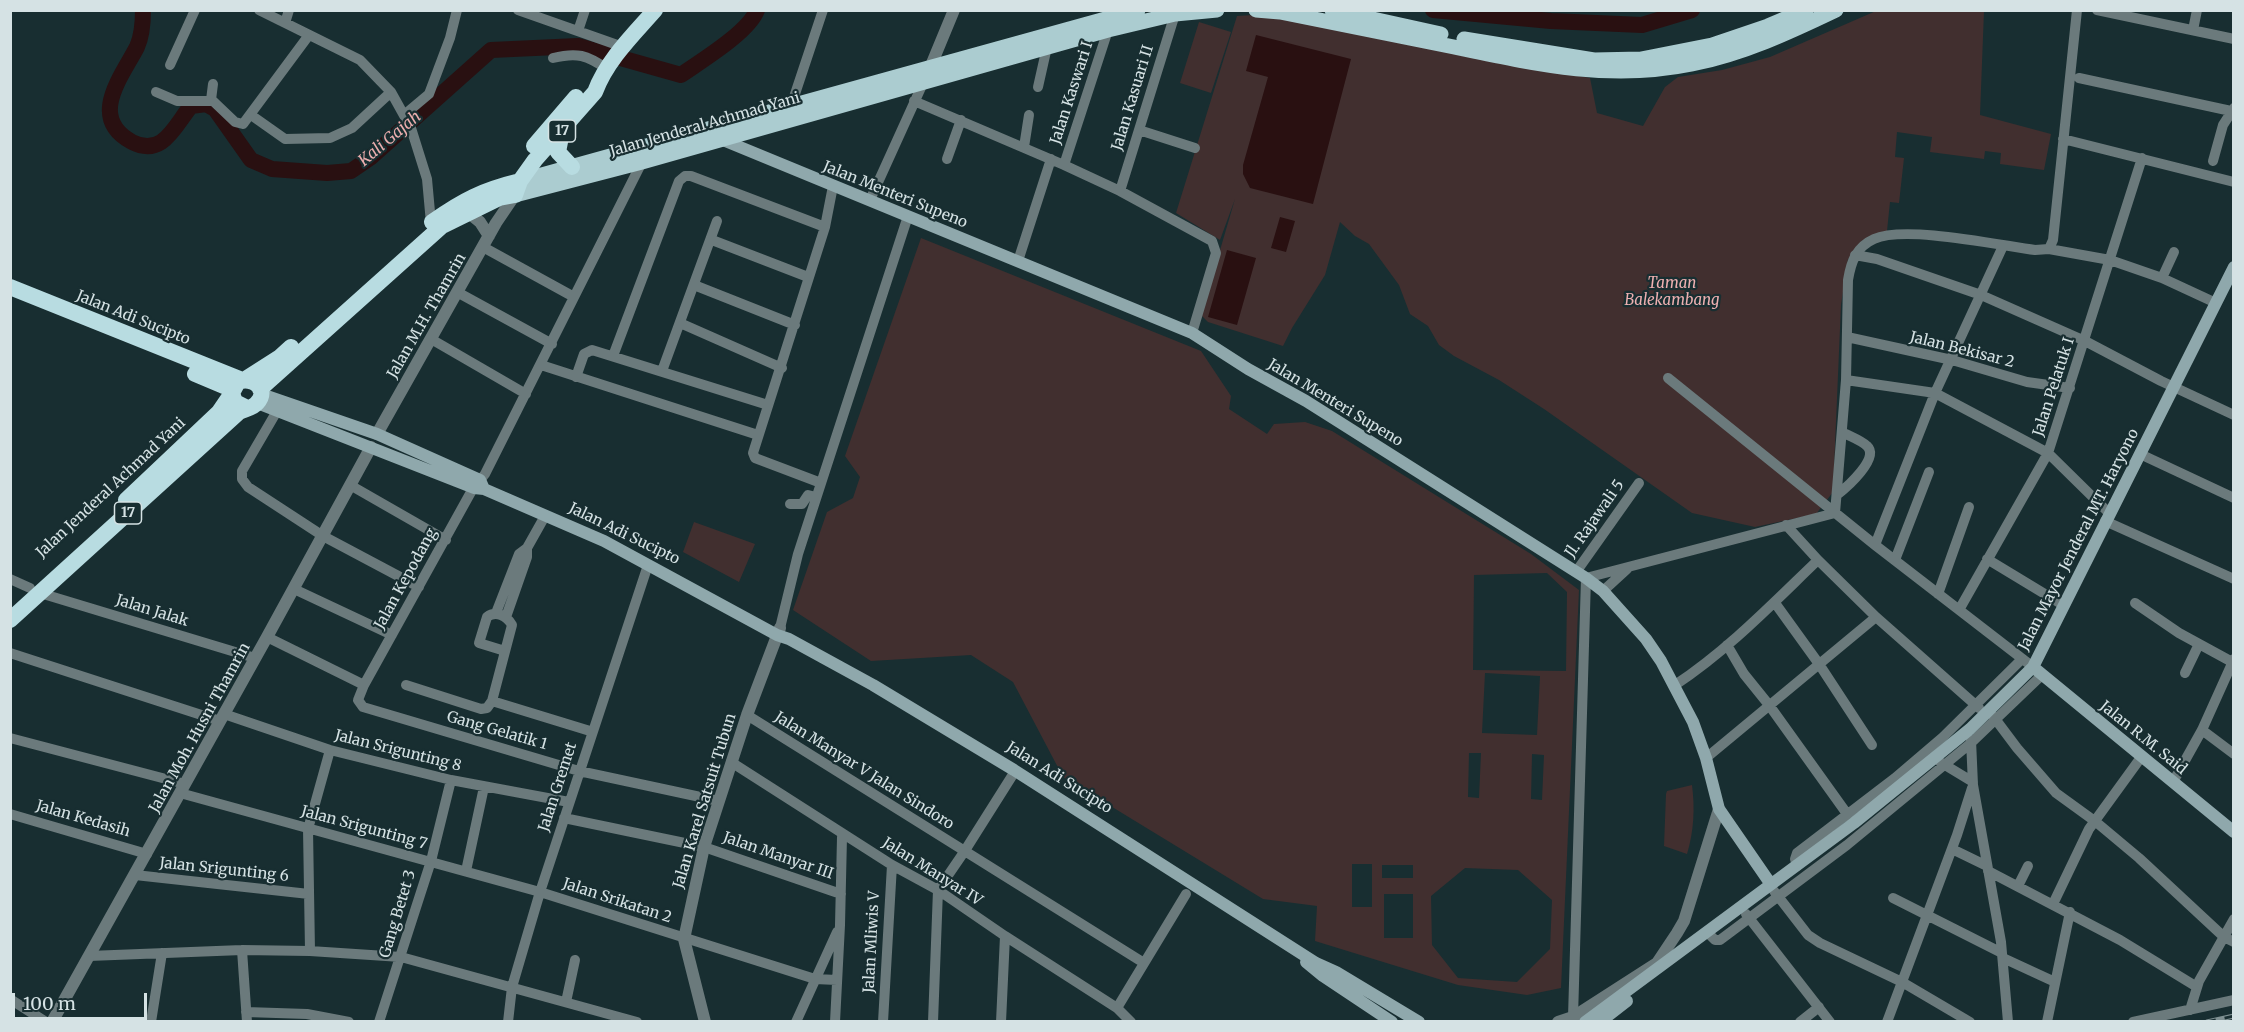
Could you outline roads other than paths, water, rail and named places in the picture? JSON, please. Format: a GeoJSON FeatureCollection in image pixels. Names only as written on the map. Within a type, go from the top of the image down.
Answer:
{"type":"FeatureCollection","features":[{"type":"Feature","properties":{"kind":"highway","name":"17"},"geometry":{"type":"LineString","coordinates":[[508,194],[595,92],[605,71],[621,49],[655,10]]}},
{"type":"Feature","properties":{"kind":"highway","name":"17"},"geometry":{"type":"LineString","coordinates":[[508,194],[584,88],[605,71]]}},
{"type":"Feature","properties":{"kind":"highway","name":"17"},"geometry":{"type":"LineString","coordinates":[[562,131],[558,152],[572,166]]}},
{"type":"Feature","properties":{"kind":"highway","name":"Jalan Jenderal Achmad Yani"},"geometry":{"type":"LineString","coordinates":[[10,606],[35,591],[89,547],[256,398],[442,226],[508,194]]}},
{"type":"Feature","properties":{"kind":"highway","name":"Jalan Jenderal Achmad Yani"},"geometry":{"type":"LineString","coordinates":[[10,620],[35,591],[210,420],[238,386],[280,357],[431,223],[458,203],[508,194]]}},
{"type":"Feature","properties":{"kind":"highway","name":"Jalan Adi Sucipto"},"geometry":{"type":"LineString","coordinates":[[10,286],[71,318]]}},
{"type":"Feature","properties":{"kind":"highway","name":"Jalan Adi Sucipto"},"geometry":{"type":"LineString","coordinates":[[10,299],[71,318],[238,386],[256,382],[256,398]]}},
{"type":"Feature","properties":{"kind":"highway"},"geometry":{"type":"LineString","coordinates":[[238,386],[235,402],[256,398]]}},
{"type":"Feature","properties":{"kind":"main road","name":"Jalan Jenderal Achmad Yani"},"geometry":{"type":"LineString","coordinates":[[508,194],[572,166],[714,134],[927,75],[1138,10]]}},
{"type":"Feature","properties":{"kind":"main road","name":"Jalan Jenderal Achmad Yani"},"geometry":{"type":"LineString","coordinates":[[508,194],[642,162],[791,106],[1047,47],[1175,14],[1217,10]]}},
{"type":"Feature","properties":{"kind":"main road"},"geometry":{"type":"LineString","coordinates":[[1256,10],[1357,18],[1466,40],[1594,60],[1641,59],[1712,45],[1801,12]]}},
{"type":"Feature","properties":{"kind":"main road"},"geometry":{"type":"LineString","coordinates":[[1332,10],[1547,66],[1599,72],[1641,71],[1692,64],[1721,57],[1779,37],[1836,10]]}},
{"type":"Feature","properties":{"kind":"main road","name":"Jalan Menteri Supeno"},"geometry":{"type":"LineString","coordinates":[[714,134],[833,186],[1192,333],[1248,369],[1306,401],[1581,575],[1603,591],[1646,639],[1675,685],[1693,722],[1706,758],[1719,809],[1770,884]]}},
{"type":"Feature","properties":{"kind":"main road","name":"Jalan Mayor Jenderal MT. Haryono"},"geometry":{"type":"LineString","coordinates":[[1671,959],[1797,866],[1818,844],[1843,840],[1851,819],[1871,810],[1898,782],[1934,759],[1947,741],[1990,715],[2012,687],[2037,671],[2063,605],[2172,386],[2216,303],[2229,287],[2234,267]]}},
{"type":"Feature","properties":{"kind":"main road","name":"Jalan Adi Sucipto"},"geometry":{"type":"LineString","coordinates":[[256,398],[277,411],[479,486]]}},
{"type":"Feature","properties":{"kind":"main road","name":"Jalan Adi Sucipto"},"geometry":{"type":"LineString","coordinates":[[256,398],[377,434],[479,486],[604,541],[778,632],[873,685],[1004,764],[1317,966],[1323,976],[1392,1022]]}},
{"type":"Feature","properties":{"kind":"main road","name":"Jalan Adi Sucipto"},"geometry":{"type":"LineString","coordinates":[[778,632],[786,644],[866,688],[1012,776],[1317,966],[1336,972],[1419,1022]]}},
{"type":"Feature","properties":{"kind":"main road","name":"Jalan R.M. Said"},"geometry":{"type":"LineString","coordinates":[[2037,671],[2234,832]]}},
{"type":"Feature","properties":{"kind":"main road"},"geometry":{"type":"LineString","coordinates":[[1579,1019],[1671,959]]}},
{"type":"Feature","properties":{"kind":"main road"},"geometry":{"type":"LineString","coordinates":[[1600,1022],[1660,975],[1671,959]]}},
{"type":"Feature","properties":{"kind":"main road"},"geometry":{"type":"LineString","coordinates":[[1317,966],[1407,1022]]}},
{"type":"Feature","properties":{"kind":"street"},"geometry":{"type":"LineString","coordinates":[[170,65],[195,10]]}},
{"type":"Feature","properties":{"kind":"street"},"geometry":{"type":"LineString","coordinates":[[259,10],[360,60],[391,92],[411,128],[427,179],[431,223]]}},
{"type":"Feature","properties":{"kind":"street"},"geometry":{"type":"LineString","coordinates":[[285,23],[289,10]]}},
{"type":"Feature","properties":{"kind":"street"},"geometry":{"type":"LineString","coordinates":[[405,116],[429,93],[450,38],[457,10]]}},
{"type":"Feature","properties":{"kind":"street"},"geometry":{"type":"LineString","coordinates":[[518,10],[621,49]]}},
{"type":"Feature","properties":{"kind":"street"},"geometry":{"type":"LineString","coordinates":[[578,31],[585,10]]}},
{"type":"Feature","properties":{"kind":"street"},"geometry":{"type":"LineString","coordinates":[[791,106],[823,10]]}},
{"type":"Feature","properties":{"kind":"street"},"geometry":{"type":"LineString","coordinates":[[870,200],[954,10]]}},
{"type":"Feature","properties":{"kind":"street"},"geometry":{"type":"LineString","coordinates":[[2049,249],[2053,240],[2078,10]]}},
{"type":"Feature","properties":{"kind":"street"},"geometry":{"type":"LineString","coordinates":[[2097,10],[2234,39]]}},
{"type":"Feature","properties":{"kind":"street"},"geometry":{"type":"LineString","coordinates":[[2193,30],[2198,10]]}},
{"type":"Feature","properties":{"kind":"street","name":"Jalan Kasuari II"},"geometry":{"type":"LineString","coordinates":[[1120,191],[1175,14]]}},
{"type":"Feature","properties":{"kind":"street","name":"Jalan Kaswari I"},"geometry":{"type":"LineString","coordinates":[[1064,165],[1108,30]]}},
{"type":"Feature","properties":{"kind":"street"},"geometry":{"type":"LineString","coordinates":[[156,92],[177,101],[211,100],[216,102],[233,120],[243,124],[309,35]]}},
{"type":"Feature","properties":{"kind":"street"},"geometry":{"type":"LineString","coordinates":[[1038,87],[1047,47]]}},
{"type":"Feature","properties":{"kind":"street"},"geometry":{"type":"LineString","coordinates":[[553,57],[581,55],[595,60],[605,71]]}},
{"type":"Feature","properties":{"kind":"street"},"geometry":{"type":"LineString","coordinates":[[2079,78],[2232,110],[2223,124],[2213,161]]}},
{"type":"Feature","properties":{"kind":"street"},"geometry":{"type":"LineString","coordinates":[[211,100],[213,84]]}},
{"type":"Feature","properties":{"kind":"street"},"geometry":{"type":"LineString","coordinates":[[251,115],[285,139],[330,138],[352,128],[391,92]]}},
{"type":"Feature","properties":{"kind":"street"},"geometry":{"type":"LineString","coordinates":[[914,101],[1024,147],[1120,191],[1209,238],[1215,244],[1216,253],[1192,333]]}},
{"type":"Feature","properties":{"kind":"street"},"geometry":{"type":"LineString","coordinates":[[1024,147],[1029,115]]}},
{"type":"Feature","properties":{"kind":"street"},"geometry":{"type":"LineString","coordinates":[[947,159],[961,120]]}},
{"type":"Feature","properties":{"kind":"street"},"geometry":{"type":"LineString","coordinates":[[1139,129],[1195,148]]}},
{"type":"Feature","properties":{"kind":"street"},"geometry":{"type":"LineString","coordinates":[[2063,139],[2234,182]]}},
{"type":"Feature","properties":{"kind":"street","name":"Jalan Pelatuk I"},"geometry":{"type":"LineString","coordinates":[[1959,610],[2048,453],[2142,158]]}},
{"type":"Feature","properties":{"kind":"street"},"geometry":{"type":"LineString","coordinates":[[1018,261],[1051,159]]}},
{"type":"Feature","properties":{"kind":"street","name":"Jalan Kepodang"},"geometry":{"type":"LineString","coordinates":[[364,685],[479,486],[642,162]]}},
{"type":"Feature","properties":{"kind":"street"},"geometry":{"type":"LineString","coordinates":[[613,356],[679,181],[686,176],[825,227]]}},
{"type":"Feature","properties":{"kind":"street"},"geometry":{"type":"LineString","coordinates":[[821,483],[755,458],[753,453],[782,368],[825,227],[833,186]]}},
{"type":"Feature","properties":{"kind":"street","name":"Jalan M.H. Thamrin"},"geometry":{"type":"LineString","coordinates":[[377,434],[486,241],[508,194]]}},
{"type":"Feature","properties":{"kind":"street"},"geometry":{"type":"LineString","coordinates":[[469,213],[480,222],[486,241],[574,297]]}},
{"type":"Feature","properties":{"kind":"street"},"geometry":{"type":"LineString","coordinates":[[778,632],[798,554],[908,216]]}},
{"type":"Feature","properties":{"kind":"street"},"geometry":{"type":"LineString","coordinates":[[662,371],[712,240],[717,221]]}},
{"type":"Feature","properties":{"kind":"street"},"geometry":{"type":"LineString","coordinates":[[1835,513],[1846,380],[1850,265],[1855,255],[1874,239],[1894,234],[1946,237],[2035,250],[2049,249],[2110,260],[2162,278],[2216,303]]}},
{"type":"Feature","properties":{"kind":"street"},"geometry":{"type":"LineString","coordinates":[[712,240],[808,277]]}},
{"type":"Feature","properties":{"kind":"street"},"geometry":{"type":"LineString","coordinates":[[1875,544],[1935,393],[2003,246]]}},
{"type":"Feature","properties":{"kind":"street"},"geometry":{"type":"LineString","coordinates":[[2162,278],[2174,252]]}},
{"type":"Feature","properties":{"kind":"street"},"geometry":{"type":"LineString","coordinates":[[1855,255],[1877,259],[1981,295],[2085,341],[2234,415]]}},
{"type":"Feature","properties":{"kind":"street"},"geometry":{"type":"LineString","coordinates":[[694,285],[795,325]]}},
{"type":"Feature","properties":{"kind":"street"},"geometry":{"type":"LineString","coordinates":[[457,292],[552,344]]}},
{"type":"Feature","properties":{"kind":"street"},"geometry":{"type":"LineString","coordinates":[[680,323],[782,368]]}},
{"type":"Feature","properties":{"kind":"street","name":"Jalan Bekisar 2"},"geometry":{"type":"LineString","coordinates":[[1847,337],[1952,360],[2027,382],[2070,388]]}},
{"type":"Feature","properties":{"kind":"street"},"geometry":{"type":"LineString","coordinates":[[431,339],[526,394]]}},
{"type":"Feature","properties":{"kind":"street"},"geometry":{"type":"LineString","coordinates":[[576,377],[584,354],[595,350],[768,405]]}},
{"type":"Feature","properties":{"kind":"street"},"geometry":{"type":"LineString","coordinates":[[541,365],[758,435]]}},
{"type":"Feature","properties":{"kind":"street"},"geometry":{"type":"LineString","coordinates":[[1668,378],[1835,513],[2037,671],[1990,715],[1971,743],[1934,759],[1871,810],[1843,840],[1777,897],[1719,941],[1707,932]]}},
{"type":"Feature","properties":{"kind":"street"},"geometry":{"type":"LineString","coordinates":[[1846,380],[1935,393],[2048,453],[2107,517],[2234,579]]}},
{"type":"Feature","properties":{"kind":"street"},"geometry":{"type":"LineString","coordinates":[[277,411],[242,471],[242,479],[248,487],[323,536],[419,587]]}},
{"type":"Feature","properties":{"kind":"street"},"geometry":{"type":"LineString","coordinates":[[1838,494],[1849,486],[1870,459],[1871,452],[1867,446],[1842,432]]}},
{"type":"Feature","properties":{"kind":"street","name":"Jalan Moh. Husni Thamrin"},"geometry":{"type":"LineString","coordinates":[[52,1022],[371,447]]}},
{"type":"Feature","properties":{"kind":"street"},"geometry":{"type":"LineString","coordinates":[[2140,454],[2234,498]]}},
{"type":"Feature","properties":{"kind":"street"},"geometry":{"type":"LineString","coordinates":[[1895,560],[1929,472]]}},
{"type":"Feature","properties":{"kind":"street","name":"Jl. Rajawali 5"},"geometry":{"type":"LineString","coordinates":[[1581,575],[1639,483]]}},
{"type":"Feature","properties":{"kind":"street"},"geometry":{"type":"LineString","coordinates":[[350,485],[446,540]]}},
{"type":"Feature","properties":{"kind":"street"},"geometry":{"type":"LineString","coordinates":[[790,504],[802,504],[808,495],[816,497]]}},
{"type":"Feature","properties":{"kind":"street"},"geometry":{"type":"LineString","coordinates":[[1938,594],[1969,507]]}},
{"type":"Feature","properties":{"kind":"street"},"geometry":{"type":"LineString","coordinates":[[1579,1019],[1581,575],[1627,568],[1835,513]]}},
{"type":"Feature","properties":{"kind":"street"},"geometry":{"type":"LineString","coordinates":[[501,615],[527,557],[527,548],[545,516]]}},
{"type":"Feature","properties":{"kind":"street"},"geometry":{"type":"LineString","coordinates":[[1786,525],[1876,617],[1975,705],[1990,715],[2055,793],[2096,822],[2229,940]]}},
{"type":"Feature","properties":{"kind":"street"},"geometry":{"type":"LineString","coordinates":[[1987,559],[2063,605]]}},
{"type":"Feature","properties":{"kind":"street"},"geometry":{"type":"LineString","coordinates":[[1675,685],[1727,645],[1775,603],[1818,560]]}},
{"type":"Feature","properties":{"kind":"street","name":"Jalan Gremet"},"geometry":{"type":"LineString","coordinates":[[508,1022],[512,987],[540,892],[648,565]]}},
{"type":"Feature","properties":{"kind":"street"},"geometry":{"type":"LineString","coordinates":[[1603,591],[1627,568]]}},
{"type":"Feature","properties":{"kind":"street","name":"Jalan Jalak"},"geometry":{"type":"LineString","coordinates":[[10,579],[35,591],[255,658]]}},
{"type":"Feature","properties":{"kind":"street"},"geometry":{"type":"LineString","coordinates":[[294,589],[392,635]]}},
{"type":"Feature","properties":{"kind":"street"},"geometry":{"type":"LineString","coordinates":[[1775,603],[1819,664],[1872,745]]}},
{"type":"Feature","properties":{"kind":"street"},"geometry":{"type":"LineString","coordinates":[[2135,603],[2199,644],[2233,662],[2202,730],[2173,782]]}},
{"type":"Feature","properties":{"kind":"street"},"geometry":{"type":"LineString","coordinates":[[501,615],[487,617],[479,642],[480,645],[504,651]]}},
{"type":"Feature","properties":{"kind":"street"},"geometry":{"type":"LineString","coordinates":[[406,685],[481,709],[487,708],[492,701],[512,626],[501,615]]}},
{"type":"Feature","properties":{"kind":"street"},"geometry":{"type":"LineString","coordinates":[[1706,758],[1876,617]]}},
{"type":"Feature","properties":{"kind":"street","name":"Jalan Karel Satsuit Tubun"},"geometry":{"type":"LineString","coordinates":[[705,1022],[684,939],[704,847],[747,715],[778,632]]}},
{"type":"Feature","properties":{"kind":"street"},"geometry":{"type":"LineString","coordinates":[[267,637],[364,685]]}},
{"type":"Feature","properties":{"kind":"street"},"geometry":{"type":"LineString","coordinates":[[2185,673],[2199,644]]}},
{"type":"Feature","properties":{"kind":"street"},"geometry":{"type":"LineString","coordinates":[[1727,645],[1744,674],[1851,819],[1818,844]]}},
{"type":"Feature","properties":{"kind":"street","name":"Jalan Srigunting 8"},"geometry":{"type":"LineString","coordinates":[[10,653],[330,750],[451,780],[569,802]]}},
{"type":"Feature","properties":{"kind":"street"},"geometry":{"type":"LineString","coordinates":[[1947,741],[1975,705],[2022,659]]}},
{"type":"Feature","properties":{"kind":"street"},"geometry":{"type":"LineString","coordinates":[[2002,678],[2012,687]]}},
{"type":"Feature","properties":{"kind":"street","name":"Gang Gelatik 1"},"geometry":{"type":"LineString","coordinates":[[364,685],[358,700],[363,707],[579,771],[719,801]]}},
{"type":"Feature","properties":{"kind":"street"},"geometry":{"type":"LineString","coordinates":[[492,701],[590,731]]}},
{"type":"Feature","properties":{"kind":"street","name":"Jalan Manyar V Jalan Sindoro"},"geometry":{"type":"LineString","coordinates":[[747,715],[1144,963]]}},
{"type":"Feature","properties":{"kind":"street"},"geometry":{"type":"LineString","coordinates":[[1970,729],[1973,783],[2002,956],[2008,1022]]}},
{"type":"Feature","properties":{"kind":"street"},"geometry":{"type":"LineString","coordinates":[[2202,730],[2234,754]]}},
{"type":"Feature","properties":{"kind":"street","name":"Jalan Srigunting 7"},"geometry":{"type":"LineString","coordinates":[[10,738],[182,789],[308,830],[431,861],[540,892]]}},
{"type":"Feature","properties":{"kind":"street"},"geometry":{"type":"LineString","coordinates":[[309,951],[308,830],[330,750]]}},
{"type":"Feature","properties":{"kind":"street"},"geometry":{"type":"LineString","coordinates":[[2053,904],[2087,832],[2142,756]]}},
{"type":"Feature","properties":{"kind":"street"},"geometry":{"type":"LineString","coordinates":[[1934,759],[1973,783]]}},
{"type":"Feature","properties":{"kind":"street","name":"Jalan Manyar IV"},"geometry":{"type":"LineString","coordinates":[[731,762],[892,865],[938,890],[1117,1008],[1131,1022]]}},
{"type":"Feature","properties":{"kind":"street"},"geometry":{"type":"LineString","coordinates":[[933,1022],[938,890],[1012,776]]}},
{"type":"Feature","properties":{"kind":"street","name":"Gang Betet 3"},"geometry":{"type":"LineString","coordinates":[[379,1022],[431,861],[451,780]]}},
{"type":"Feature","properties":{"kind":"street"},"geometry":{"type":"LineString","coordinates":[[1887,1022],[1952,849],[1973,783]]}},
{"type":"Feature","properties":{"kind":"street"},"geometry":{"type":"LineString","coordinates":[[466,871],[484,787]]}},
{"type":"Feature","properties":{"kind":"street"},"geometry":{"type":"LineString","coordinates":[[1558,1022],[1579,1019],[1656,963],[1684,921],[1719,809]]}},
{"type":"Feature","properties":{"kind":"street","name":"Jalan Kedasih"},"geometry":{"type":"LineString","coordinates":[[10,814],[147,854]]}},
{"type":"Feature","properties":{"kind":"street","name":"Jalan Manyar III"},"geometry":{"type":"LineString","coordinates":[[564,818],[704,847],[841,894]]}},
{"type":"Feature","properties":{"kind":"street"},"geometry":{"type":"LineString","coordinates":[[835,1022],[842,837]]}},
{"type":"Feature","properties":{"kind":"street"},"geometry":{"type":"LineString","coordinates":[[1952,849],[2120,940],[2197,987]]}},
{"type":"Feature","properties":{"kind":"street","name":"Jalan Mliwis V"},"geometry":{"type":"LineString","coordinates":[[883,1022],[892,865]]}},
{"type":"Feature","properties":{"kind":"street"},"geometry":{"type":"LineString","coordinates":[[2018,886],[2028,866]]}},
{"type":"Feature","properties":{"kind":"street","name":"Jalan Srigunting 6"},"geometry":{"type":"LineString","coordinates":[[135,875],[309,894]]}},
{"type":"Feature","properties":{"kind":"street","name":"Jalan Menteri Supeno"},"geometry":{"type":"LineString","coordinates":[[1770,884],[1777,897],[1813,939],[1902,982],[1970,1022]]}},
{"type":"Feature","properties":{"kind":"street","name":"Jalan Srikatan 2"},"geometry":{"type":"LineString","coordinates":[[540,892],[815,979],[837,980]]}},
{"type":"Feature","properties":{"kind":"street"},"geometry":{"type":"LineString","coordinates":[[1117,1008],[1186,894]]}},
{"type":"Feature","properties":{"kind":"street"},"geometry":{"type":"LineString","coordinates":[[1893,898],[2055,982]]}},
{"type":"Feature","properties":{"kind":"street"},"geometry":{"type":"LineString","coordinates":[[1740,906],[1830,1022]]}},
{"type":"Feature","properties":{"kind":"street"},"geometry":{"type":"LineString","coordinates":[[2047,1022],[2070,912]]}},
{"type":"Feature","properties":{"kind":"street"},"geometry":{"type":"LineString","coordinates":[[2190,1010],[2197,987],[2229,940],[2234,919]]}},
{"type":"Feature","properties":{"kind":"street"},"geometry":{"type":"LineString","coordinates":[[796,1022],[840,925]]}},
{"type":"Feature","properties":{"kind":"street"},"geometry":{"type":"LineString","coordinates":[[1001,1022],[1005,936]]}},
{"type":"Feature","properties":{"kind":"street"},"geometry":{"type":"LineString","coordinates":[[89,956],[242,950],[309,951],[401,957],[637,1022]]}},
{"type":"Feature","properties":{"kind":"street"},"geometry":{"type":"LineString","coordinates":[[242,950],[246,1017],[307,1014],[349,1022]]}},
{"type":"Feature","properties":{"kind":"street"},"geometry":{"type":"LineString","coordinates":[[151,1022],[162,953]]}},
{"type":"Feature","properties":{"kind":"street"},"geometry":{"type":"LineString","coordinates":[[566,1002],[575,960]]}},
{"type":"Feature","properties":{"kind":"street"},"geometry":{"type":"LineString","coordinates":[[10,999],[46,1022]]}},
{"type":"Feature","properties":{"kind":"street"},"geometry":{"type":"LineString","coordinates":[[2133,1022],[2234,1000]]}},
{"type":"Feature","properties":{"kind":"street"},"geometry":{"type":"LineString","coordinates":[[1800,1022],[1819,1007]]}},
{"type":"Feature","properties":{"kind":"waterway","name":"Kali Gajah"},"geometry":{"type":"LineString","coordinates":[[143,10],[139,43],[112,96],[110,109],[112,121],[119,132],[132,142],[152,146],[167,137],[191,106],[206,104],[215,109],[251,160],[272,169],[327,173],[351,171],[370,158],[491,50],[578,46],[681,75],[735,37],[752,19],[757,10]]}},
{"type":"Feature","properties":{"kind":"waterway","name":"Kali Gajah"},"geometry":{"type":"LineString","coordinates":[[1433,10],[1551,21],[1642,25],[1692,10]]}},
{"type":"Feature","properties":{"kind":"railway"},"geometry":{"type":"LineString","coordinates":[[2207,1022],[2234,1016]]}},
{"type":"Feature","properties":{"kind":"park label","name":"Taman Balekambang"},"geometry":{"type":"Point","coordinates":[1672,292]}}]}
